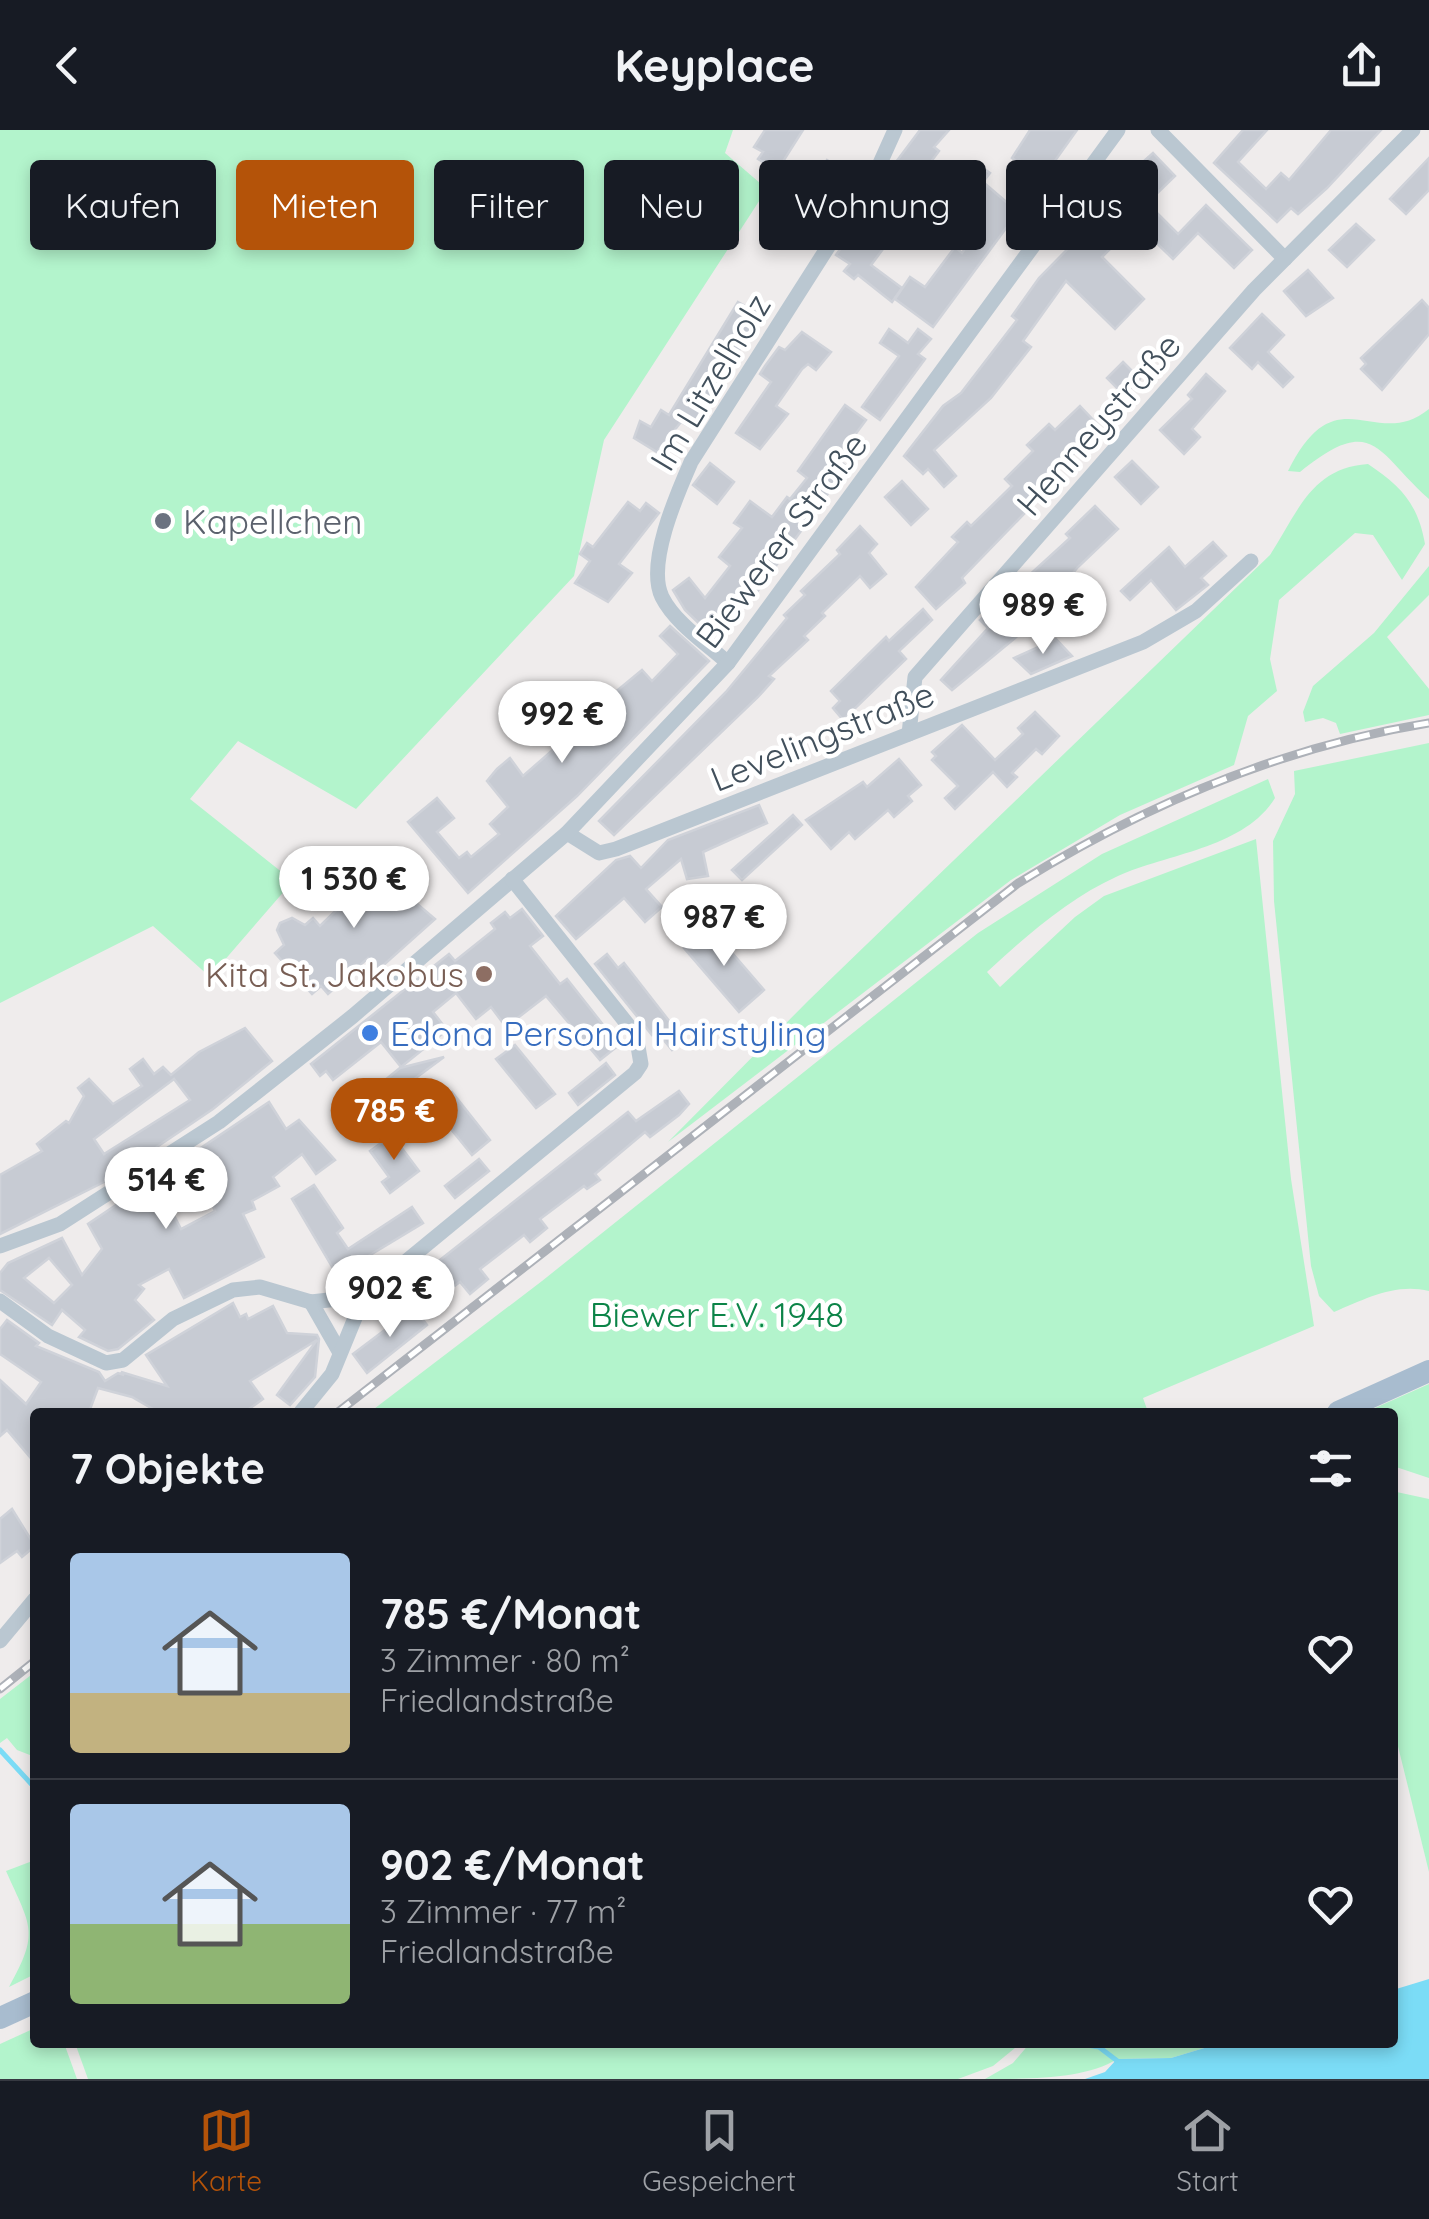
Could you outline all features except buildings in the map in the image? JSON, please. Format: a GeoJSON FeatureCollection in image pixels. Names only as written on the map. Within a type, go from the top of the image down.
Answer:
{"type":"FeatureCollection","features":[{"type":"Feature","properties":{"kind":"main road"},"geometry":{"type":"LineString","coordinates":[[1347,1408],[1429,1372]]}},
{"type":"Feature","properties":{"kind":"main road"},"geometry":{"type":"LineString","coordinates":[[0,2018],[30,2004]]}},
{"type":"Feature","properties":{"kind":"street","name":"Im Litzelholz"},"geometry":{"type":"LineString","coordinates":[[728,663],[662,596],[658,576],[674,501],[690,462],[877,170],[895,130]]}},
{"type":"Feature","properties":{"kind":"street","name":"Biewerer Straße"},"geometry":{"type":"LineString","coordinates":[[0,1246],[60,1224],[110,1196],[218,1122],[354,1016],[567,833],[728,663],[846,507],[1118,130]]}},
{"type":"Feature","properties":{"kind":"street"},"geometry":{"type":"LineString","coordinates":[[1158,130],[1285,259]]}},
{"type":"Feature","properties":{"kind":"street","name":"Henneystraße"},"geometry":{"type":"LineString","coordinates":[[908,734],[915,677],[1285,259],[1412,130]]}},
{"type":"Feature","properties":{"kind":"street","name":"Levelingstraße"},"geometry":{"type":"LineString","coordinates":[[567,833],[599,853],[616,850],[908,734],[1176,625],[1251,561]]}},
{"type":"Feature","properties":{"kind":"street"},"geometry":{"type":"LineString","coordinates":[[304,1408],[332,1374],[364,1296],[635,1073],[641,1064],[636,1035],[512,878]]}},
{"type":"Feature","properties":{"kind":"street"},"geometry":{"type":"LineString","coordinates":[[0,1301],[48,1336],[106,1362],[123,1360],[174,1319],[232,1290],[260,1287],[311,1302],[364,1296]]}},
{"type":"Feature","properties":{"kind":"street"},"geometry":{"type":"LineString","coordinates":[[311,1302],[339,1351]]}},
{"type":"Feature","properties":{"kind":"street"},"geometry":{"type":"LineString","coordinates":[[0,1641],[30,1605]]}},
{"type":"Feature","properties":{"kind":"green space"},"geometry":{"type":"Polygon","coordinates":[[[0,130],[733,130],[725,153],[733,160],[604,160],[604,250],[727,250],[604,440],[574,576],[356,809],[238,741],[190,799],[293,881],[210,977],[153,926],[0,1003],[0,130]]]}},
{"type":"Feature","properties":{"kind":"green space"},"geometry":{"type":"Polygon","coordinates":[[[739,165],[759,182],[759,201],[739,232],[739,165]]]}},
{"type":"Feature","properties":{"kind":"green space"},"geometry":{"type":"Polygon","coordinates":[[[1429,409],[1429,499],[1384,454],[1359,442],[1344,444],[1300,472],[1288,471],[1306,442],[1323,426],[1340,419],[1391,423],[1409,420],[1429,409]]]}},
{"type":"Feature","properties":{"kind":"green space"},"geometry":{"type":"Polygon","coordinates":[[[1368,464],[1406,497],[1418,518],[1425,544],[1402,580],[1373,535],[1355,533],[1279,600],[1270,659],[1277,691],[1248,716],[1234,765],[1120,815],[1011,880],[668,1142],[809,1000],[1270,555],[1298,508],[1319,483],[1349,467],[1368,464]]]}},
{"type":"Feature","properties":{"kind":"green space"},"geometry":{"type":"Polygon","coordinates":[[[1429,566],[1429,595],[1387,637],[1429,689],[1429,715],[1340,734],[1336,723],[1323,718],[1305,722],[1303,712],[1313,686],[1374,633],[1429,566]]]}},
{"type":"Feature","properties":{"kind":"green space"},"geometry":{"type":"Polygon","coordinates":[[[1429,743],[1429,1291],[1392,1291],[1334,1312],[1319,1296],[1311,1266],[1274,901],[1273,841],[1295,794],[1294,771],[1429,743]]]}},
{"type":"Feature","properties":{"kind":"green space","name":"Biewer E.V. 1948"},"geometry":{"type":"Polygon","coordinates":[[[1268,779],[1275,798],[1245,828],[1204,847],[1118,876],[1082,895],[987,972],[1000,987],[1075,917],[1104,896],[1256,839],[1291,1179],[1314,1326],[1143,1398],[1147,1408],[375,1408],[542,1281],[978,933],[1102,854],[1268,779]]]}},
{"type":"Feature","properties":{"kind":"green space"},"geometry":{"type":"Polygon","coordinates":[[[1429,1384],[1429,1478],[1398,1468],[1398,1408],[1375,1408],[1429,1384]]]}},
{"type":"Feature","properties":{"kind":"green space"},"geometry":{"type":"Polygon","coordinates":[[[1398,1492],[1429,1499],[1429,1872],[1398,1746],[1398,1492]]]}},
{"type":"Feature","properties":{"kind":"green space"},"geometry":{"type":"Polygon","coordinates":[[[30,1676],[30,1755],[17,1750],[7,1738],[0,1743],[0,1699],[30,1676]]]}},
{"type":"Feature","properties":{"kind":"green space"},"geometry":{"type":"Polygon","coordinates":[[[30,1862],[30,1976],[9,1987],[25,1954],[29,1929],[6,1871],[30,1862]]]}},
{"type":"Feature","properties":{"kind":"green space"},"geometry":{"type":"Polygon","coordinates":[[[30,2030],[30,2048],[66,2048],[77,2079],[0,2079],[0,2044],[30,2030]]]}},
{"type":"Feature","properties":{"kind":"green space"},"geometry":{"type":"Polygon","coordinates":[[[77,2048],[1015,2048],[993,2066],[958,2079],[88,2079],[77,2048]]]}},
{"type":"Feature","properties":{"kind":"green space"},"geometry":{"type":"Polygon","coordinates":[[[1026,2048],[1204,2048],[1171,2058],[1117,2059],[1073,2074],[985,2079],[1013,2063],[1026,2048]]]}},
{"type":"Feature","properties":{"kind":"water"},"geometry":{"type":"Polygon","coordinates":[[[1429,1979],[1429,2079],[1085,2079],[1105,2072],[1117,2059],[1171,2058],[1204,2048],[1398,2048],[1398,1988],[1429,1979]]]}},
{"type":"Feature","properties":{"kind":"waterway"},"geometry":{"type":"LineString","coordinates":[[0,1750],[30,1783]]}},
{"type":"Feature","properties":{"kind":"waterway"},"geometry":{"type":"LineString","coordinates":[[1100,2048],[1120,2063]]}},
{"type":"Feature","properties":{"kind":"railway"},"geometry":{"type":"LineString","coordinates":[[343,1408],[1017,884],[1114,829],[1215,783],[1320,747],[1429,723]]}},
{"type":"Feature","properties":{"kind":"railway"},"geometry":{"type":"LineString","coordinates":[[0,1689],[30,1665]]}},
{"type":"Feature","properties":{"kind":"place","name":"Kapellchen"},"geometry":{"type":"Point","coordinates":[163,521]}},
{"type":"Feature","properties":{"kind":"place","name":"Kita St. Jakobus"},"geometry":{"type":"Point","coordinates":[484,974]}},
{"type":"Feature","properties":{"kind":"place","name":"Edona Personal Hairstyling"},"geometry":{"type":"Point","coordinates":[370,1033]}}]}
